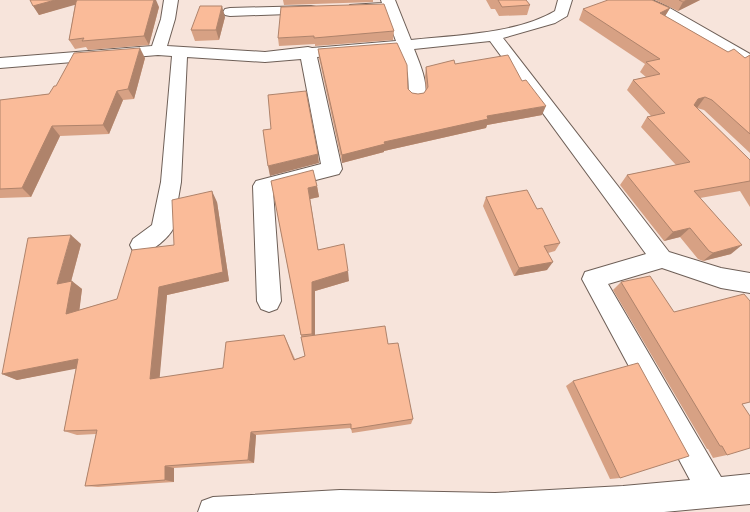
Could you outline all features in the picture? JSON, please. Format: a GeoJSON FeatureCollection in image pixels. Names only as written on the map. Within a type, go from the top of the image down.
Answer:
{"type":"FeatureCollection","features":[{"type":"Feature","properties":{"kind":"street"},"geometry":{"type":"LineString","coordinates":[[158,50],[168,19],[171,0]]}},
{"type":"Feature","properties":{"kind":"street"},"geometry":{"type":"LineString","coordinates":[[0,63],[158,50],[265,57],[494,36],[550,20],[562,14],[565,0]]}},
{"type":"Feature","properties":{"kind":"street"},"geometry":{"type":"LineString","coordinates":[[640,0],[663,10],[749,60]]}},
{"type":"Feature","properties":{"kind":"street"},"geometry":{"type":"LineString","coordinates":[[345,8],[390,4],[416,74],[417,97]]}},
{"type":"Feature","properties":{"kind":"street"},"geometry":{"type":"LineString","coordinates":[[230,12],[322,9]]}},
{"type":"Feature","properties":{"kind":"street"},"geometry":{"type":"LineString","coordinates":[[494,36],[662,259]]}},
{"type":"Feature","properties":{"kind":"street"},"geometry":{"type":"LineString","coordinates":[[141,246],[162,229],[171,182],[180,52]]}},
{"type":"Feature","properties":{"kind":"street"},"geometry":{"type":"LineString","coordinates":[[269,301],[263,186],[332,169],[308,52]]}},
{"type":"Feature","properties":{"kind":"street"},"geometry":{"type":"LineString","coordinates":[[704,499],[593,279],[662,259],[721,278],[750,283]]}},
{"type":"Feature","properties":{"kind":"street"},"geometry":{"type":"LineString","coordinates":[[213,512],[495,508],[623,501],[704,499],[750,489]]}},
{"type":"Feature","properties":{"kind":"building"},"geometry":{"type":"Polygon","coordinates":[[[30,0],[55,0],[33,6],[30,0]]]}},
{"type":"Feature","properties":{"kind":"building"},"geometry":{"type":"Polygon","coordinates":[[[77,0],[154,0],[144,36],[82,41],[84,38],[69,40],[77,0]]]}},
{"type":"Feature","properties":{"kind":"building"},"geometry":{"type":"Polygon","coordinates":[[[498,0],[526,0],[530,5],[502,7],[498,0]]]}},
{"type":"Feature","properties":{"kind":"building"},"geometry":{"type":"Polygon","coordinates":[[[608,0],[652,0],[670,8],[660,13],[728,52],[734,49],[745,58],[750,55],[750,134],[712,100],[705,97],[698,99],[694,105],[750,160],[750,181],[694,191],[742,245],[713,253],[709,251],[690,228],[673,232],[627,175],[690,162],[647,117],[665,113],[633,80],[660,74],[646,62],[660,59],[583,9],[608,0]]]}},
{"type":"Feature","properties":{"kind":"building"},"geometry":{"type":"Polygon","coordinates":[[[384,4],[394,31],[314,38],[314,36],[278,38],[281,7],[384,4]]]}},
{"type":"Feature","properties":{"kind":"building"},"geometry":{"type":"Polygon","coordinates":[[[200,6],[222,6],[216,30],[191,30],[200,6]]]}},
{"type":"Feature","properties":{"kind":"building"},"geometry":{"type":"Polygon","coordinates":[[[397,43],[407,65],[408,89],[412,93],[424,93],[428,87],[426,67],[454,60],[455,64],[508,55],[522,81],[526,80],[546,106],[487,116],[488,119],[384,142],[385,144],[342,155],[318,49],[397,43]]]}},
{"type":"Feature","properties":{"kind":"building"},"geometry":{"type":"Polygon","coordinates":[[[140,48],[128,89],[117,91],[103,125],[52,126],[22,188],[0,189],[0,100],[49,94],[54,86],[56,86],[74,53],[140,48]]]}},
{"type":"Feature","properties":{"kind":"building"},"geometry":{"type":"Polygon","coordinates":[[[306,91],[318,154],[268,166],[263,130],[271,129],[268,95],[306,91]]]}},
{"type":"Feature","properties":{"kind":"building"},"geometry":{"type":"Polygon","coordinates":[[[313,170],[317,186],[308,188],[318,250],[344,244],[348,271],[312,282],[312,334],[301,335],[271,181],[313,170]]]}},
{"type":"Feature","properties":{"kind":"building"},"geometry":{"type":"Polygon","coordinates":[[[527,190],[537,209],[542,208],[560,243],[544,246],[553,262],[519,268],[486,197],[527,190]]]}},
{"type":"Feature","properties":{"kind":"building"},"geometry":{"type":"Polygon","coordinates":[[[212,191],[223,272],[159,287],[150,379],[223,368],[226,342],[284,335],[294,360],[305,356],[301,337],[385,326],[388,344],[398,343],[413,419],[351,429],[351,424],[251,432],[248,460],[165,466],[165,480],[85,486],[97,430],[64,431],[78,359],[2,374],[28,238],[71,235],[57,284],[72,281],[66,314],[117,299],[132,250],[174,245],[172,200],[212,191]]]}},
{"type":"Feature","properties":{"kind":"building"},"geometry":{"type":"Polygon","coordinates":[[[650,276],[674,312],[744,294],[750,301],[750,402],[742,404],[750,416],[750,448],[727,455],[722,446],[720,446],[621,282],[650,276]]]}},
{"type":"Feature","properties":{"kind":"building"},"geometry":{"type":"Polygon","coordinates":[[[638,363],[689,456],[620,478],[573,381],[638,363]]]}}]}
